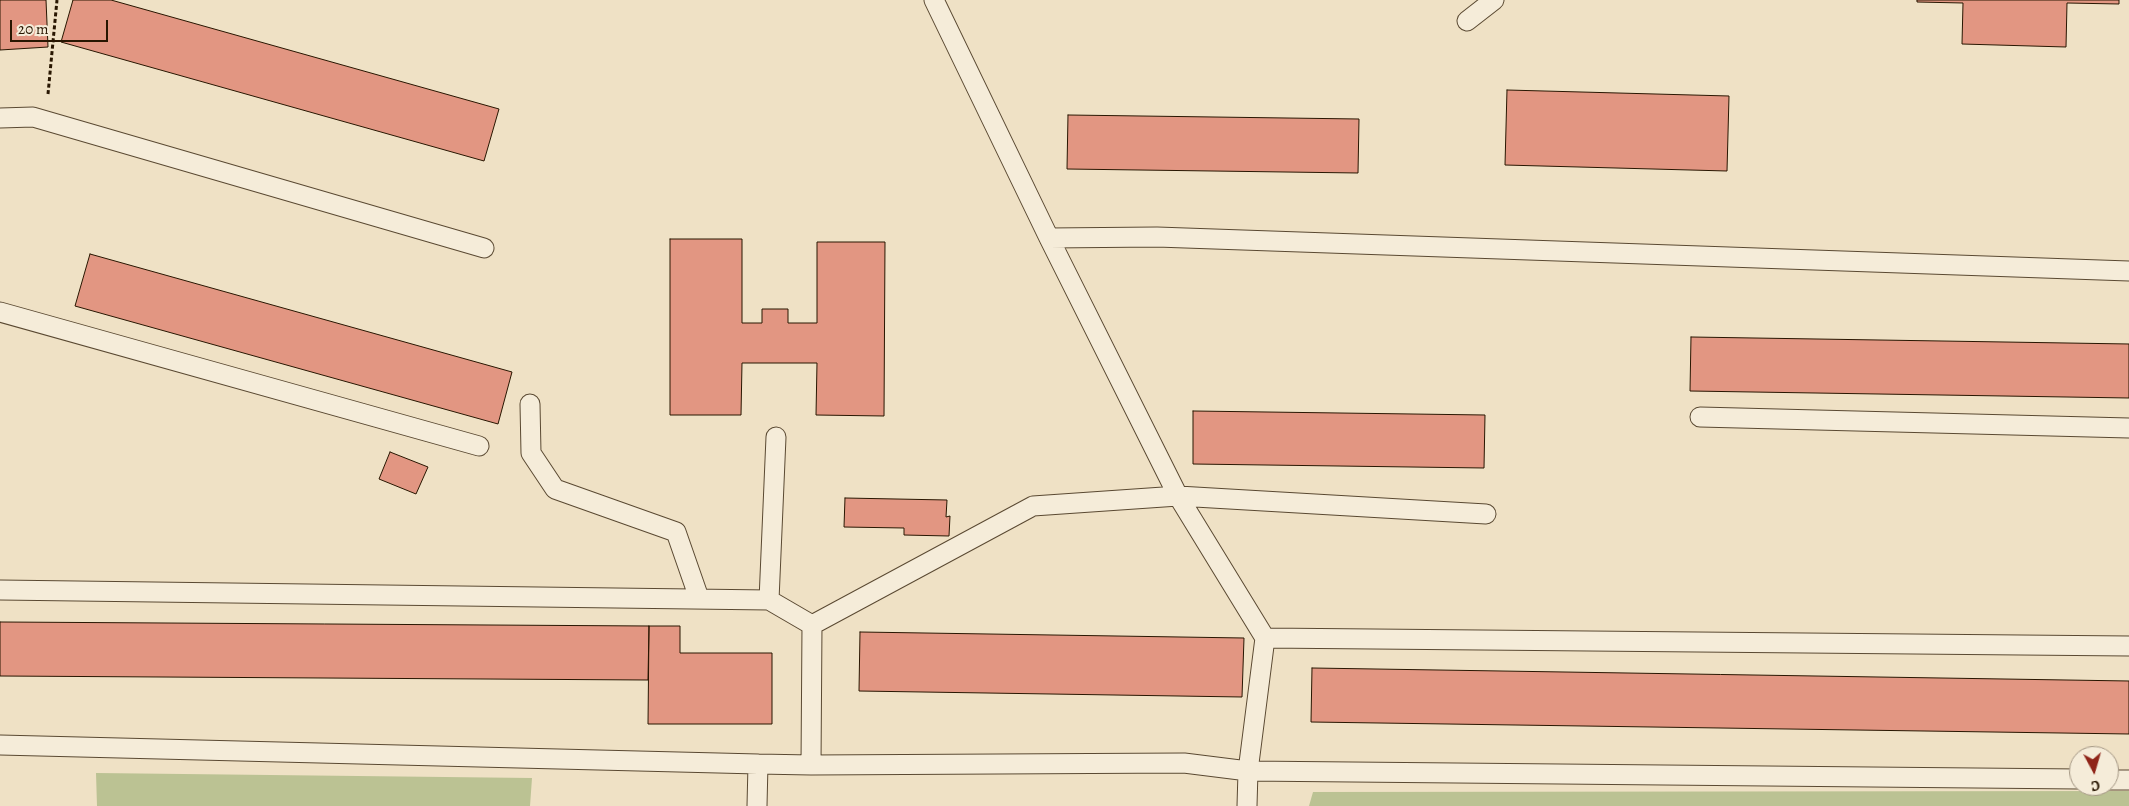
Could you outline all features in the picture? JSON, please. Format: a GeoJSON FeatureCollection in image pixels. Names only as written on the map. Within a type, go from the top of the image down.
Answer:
{"type":"FeatureCollection","features":[{"type":"Feature","properties":{"kind":"lane"},"geometry":{"type":"LineString","coordinates":[[934,0],[1049,238],[1178,496],[1265,638],[1248,771],[1247,806]]}},
{"type":"Feature","properties":{"kind":"lane"},"geometry":{"type":"LineString","coordinates":[[1467,21],[1494,0]]}},
{"type":"Feature","properties":{"kind":"lane"},"geometry":{"type":"LineString","coordinates":[[0,118],[33,117],[45,120],[484,248]]}},
{"type":"Feature","properties":{"kind":"lane"},"geometry":{"type":"LineString","coordinates":[[1049,238],[1157,237],[2129,271]]}},
{"type":"Feature","properties":{"kind":"lane"},"geometry":{"type":"LineString","coordinates":[[0,312],[479,446]]}},
{"type":"Feature","properties":{"kind":"lane"},"geometry":{"type":"LineString","coordinates":[[530,404],[531,453],[555,489],[676,532],[699,598]]}},
{"type":"Feature","properties":{"kind":"lane"},"geometry":{"type":"LineString","coordinates":[[1700,417],[2129,428]]}},
{"type":"Feature","properties":{"kind":"lane"},"geometry":{"type":"LineString","coordinates":[[769,600],[776,437]]}},
{"type":"Feature","properties":{"kind":"lane"},"geometry":{"type":"LineString","coordinates":[[812,625],[1034,506],[1178,496],[1486,514]]}},
{"type":"Feature","properties":{"kind":"lane"},"geometry":{"type":"LineString","coordinates":[[0,590],[769,600],[812,625]]}},
{"type":"Feature","properties":{"kind":"lane"},"geometry":{"type":"LineString","coordinates":[[811,765],[812,625]]}},
{"type":"Feature","properties":{"kind":"lane"},"geometry":{"type":"LineString","coordinates":[[1265,638],[2129,646]]}},
{"type":"Feature","properties":{"kind":"lane"},"geometry":{"type":"LineString","coordinates":[[0,745],[811,765],[1184,763],[1248,771],[2069,779]]}},
{"type":"Feature","properties":{"kind":"lane"},"geometry":{"type":"LineString","coordinates":[[757,806],[758,764]]}},
{"type":"Feature","properties":{"kind":"path"},"geometry":{"type":"LineString","coordinates":[[45,120],[57,0]]}},
{"type":"Feature","properties":{"kind":"green space"},"geometry":{"type":"Polygon","coordinates":[[[96,773],[532,778],[530,806],[97,806],[96,773]]]}},
{"type":"Feature","properties":{"kind":"green space"},"geometry":{"type":"Polygon","coordinates":[[[2069,791],[2069,796],[2119,796],[2119,791],[2129,791],[2129,806],[1309,806],[1313,792],[2069,791]]]}},
{"type":"Feature","properties":{"kind":"building"},"geometry":{"type":"Polygon","coordinates":[[[0,0],[46,0],[48,47],[0,50],[0,0]]]}},
{"type":"Feature","properties":{"kind":"building"},"geometry":{"type":"Polygon","coordinates":[[[73,0],[111,0],[499,109],[484,161],[61,42],[73,0]]]}},
{"type":"Feature","properties":{"kind":"building"},"geometry":{"type":"Polygon","coordinates":[[[1917,0],[2119,0],[2119,4],[2067,3],[2066,47],[1962,44],[1963,3],[1917,2],[1917,0]]]}},
{"type":"Feature","properties":{"kind":"building"},"geometry":{"type":"Polygon","coordinates":[[[1507,90],[1729,96],[1727,171],[1505,165],[1507,90]]]}},
{"type":"Feature","properties":{"kind":"building"},"geometry":{"type":"Polygon","coordinates":[[[1068,115],[1359,119],[1358,173],[1067,169],[1068,115]]]}},
{"type":"Feature","properties":{"kind":"building"},"geometry":{"type":"Polygon","coordinates":[[[670,239],[742,239],[742,323],[762,323],[762,309],[788,309],[788,323],[817,323],[817,242],[885,242],[884,416],[816,415],[817,363],[742,363],[741,415],[670,415],[670,239]]]}},
{"type":"Feature","properties":{"kind":"building"},"geometry":{"type":"Polygon","coordinates":[[[90,254],[512,372],[498,424],[75,306],[90,254]]]}},
{"type":"Feature","properties":{"kind":"building"},"geometry":{"type":"Polygon","coordinates":[[[1691,337],[2129,344],[2129,398],[1690,391],[1691,337]]]}},
{"type":"Feature","properties":{"kind":"building"},"geometry":{"type":"Polygon","coordinates":[[[1193,411],[1485,415],[1484,468],[1193,464],[1193,411]]]}},
{"type":"Feature","properties":{"kind":"building"},"geometry":{"type":"Polygon","coordinates":[[[390,452],[428,467],[416,494],[379,479],[390,452]]]}},
{"type":"Feature","properties":{"kind":"building"},"geometry":{"type":"Polygon","coordinates":[[[845,498],[947,500],[946,517],[950,516],[949,536],[904,535],[904,528],[844,527],[845,498]]]}},
{"type":"Feature","properties":{"kind":"building"},"geometry":{"type":"Polygon","coordinates":[[[0,622],[649,626],[648,680],[0,676],[0,622]]]}},
{"type":"Feature","properties":{"kind":"building"},"geometry":{"type":"Polygon","coordinates":[[[649,626],[680,626],[680,653],[772,653],[772,724],[648,724],[649,626]]]}},
{"type":"Feature","properties":{"kind":"building"},"geometry":{"type":"Polygon","coordinates":[[[860,632],[1244,638],[1242,697],[859,691],[860,632]]]}},
{"type":"Feature","properties":{"kind":"building"},"geometry":{"type":"Polygon","coordinates":[[[1312,668],[2129,681],[2129,734],[1311,722],[1312,668]]]}}]}
